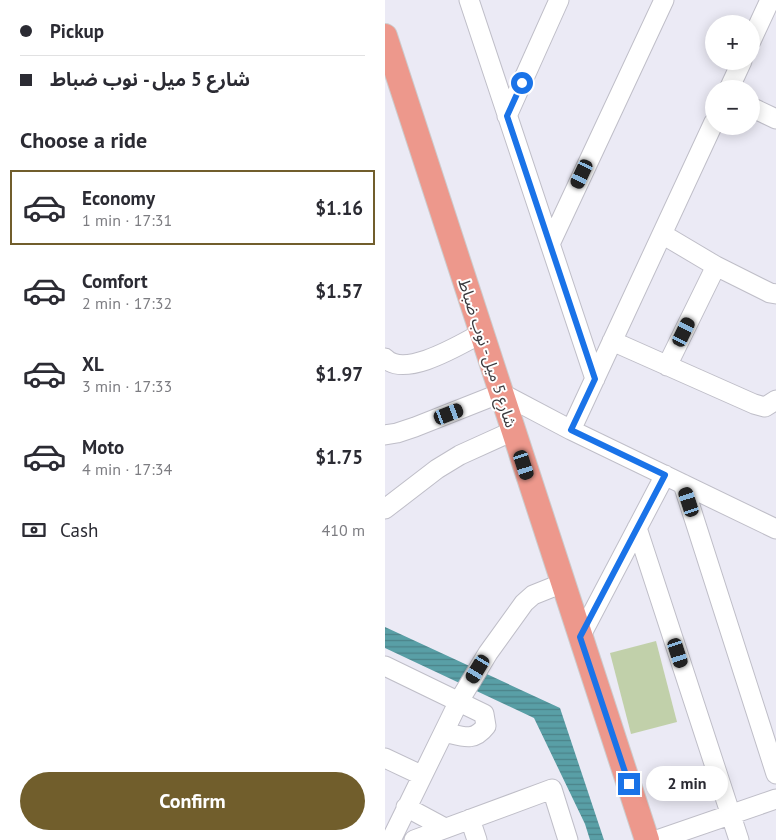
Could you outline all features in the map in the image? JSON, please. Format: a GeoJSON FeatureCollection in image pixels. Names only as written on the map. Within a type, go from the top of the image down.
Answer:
{"type":"FeatureCollection","features":[{"type":"Feature","properties":{"kind":"main road","name":"شارع 5 ميل - نوب ضباط"},"geometry":{"type":"LineString","coordinates":[[385,36],[647,840]]}},
{"type":"Feature","properties":{"kind":"street"},"geometry":{"type":"LineString","coordinates":[[469,0],[595,379]]}},
{"type":"Feature","properties":{"kind":"street"},"geometry":{"type":"LineString","coordinates":[[507,116],[559,0]]}},
{"type":"Feature","properties":{"kind":"street"},"geometry":{"type":"LineString","coordinates":[[550,244],[664,0]]}},
{"type":"Feature","properties":{"kind":"street"},"geometry":{"type":"LineString","coordinates":[[760,23],[771,1]]}},
{"type":"Feature","properties":{"kind":"street"},"geometry":{"type":"LineString","coordinates":[[760,111],[776,119]]}},
{"type":"Feature","properties":{"kind":"street"},"geometry":{"type":"LineString","coordinates":[[571,430],[708,135]]}},
{"type":"Feature","properties":{"kind":"street"},"geometry":{"type":"LineString","coordinates":[[662,234],[716,266],[770,293],[776,294]]}},
{"type":"Feature","properties":{"kind":"street"},"geometry":{"type":"LineString","coordinates":[[667,366],[716,266]]}},
{"type":"Feature","properties":{"kind":"street"},"geometry":{"type":"LineString","coordinates":[[385,358],[389,362],[409,365],[420,363],[482,333]]}},
{"type":"Feature","properties":{"kind":"street"},"geometry":{"type":"LineString","coordinates":[[612,341],[754,404],[765,407],[776,400]]}},
{"type":"Feature","properties":{"kind":"street"},"geometry":{"type":"LineString","coordinates":[[385,435],[415,427],[501,393],[571,430],[776,529]]}},
{"type":"Feature","properties":{"kind":"street"},"geometry":{"type":"LineString","coordinates":[[385,509],[437,469],[460,455],[513,431]]}},
{"type":"Feature","properties":{"kind":"street"},"geometry":{"type":"LineString","coordinates":[[580,637],[665,475]]}},
{"type":"Feature","properties":{"kind":"street"},"geometry":{"type":"LineString","coordinates":[[683,484],[776,774]]}},
{"type":"Feature","properties":{"kind":"street"},"geometry":{"type":"LineString","coordinates":[[637,528],[739,840]]}},
{"type":"Feature","properties":{"kind":"street"},"geometry":{"type":"LineString","coordinates":[[391,840],[421,775],[459,701],[488,653],[524,604],[533,596],[563,583]]}},
{"type":"Feature","properties":{"kind":"street"},"geometry":{"type":"LineString","coordinates":[[385,666],[484,714],[486,726],[479,735],[467,738],[444,732]]}},
{"type":"Feature","properties":{"kind":"street"},"geometry":{"type":"LineString","coordinates":[[385,758],[421,775]]}},
{"type":"Feature","properties":{"kind":"street"},"geometry":{"type":"LineString","coordinates":[[414,840],[551,789],[568,840]]}},
{"type":"Feature","properties":{"kind":"street"},"geometry":{"type":"LineString","coordinates":[[657,840],[776,800]]}},
{"type":"Feature","properties":{"kind":"street"},"geometry":{"type":"LineString","coordinates":[[406,808],[445,828]]}},
{"type":"Feature","properties":{"kind":"street"},"geometry":{"type":"LineString","coordinates":[[470,819],[477,840]]}},
{"type":"Feature","properties":{"kind":"green space"},"geometry":{"type":"Polygon","coordinates":[[[656,641],[677,722],[631,734],[610,653],[656,641]]]}},
{"type":"Feature","properties":{"kind":"water"},"geometry":{"type":"Polygon","coordinates":[[[385,627],[560,708],[604,840],[590,840],[585,824],[534,718],[385,648],[385,627]]]}},
{"type":"Feature","properties":{"kind":"route"},"geometry":{"type":"LineString","coordinates":[[522,83],[507,116],[595,379],[571,430],[665,475],[580,637],[629,784]]}}]}
